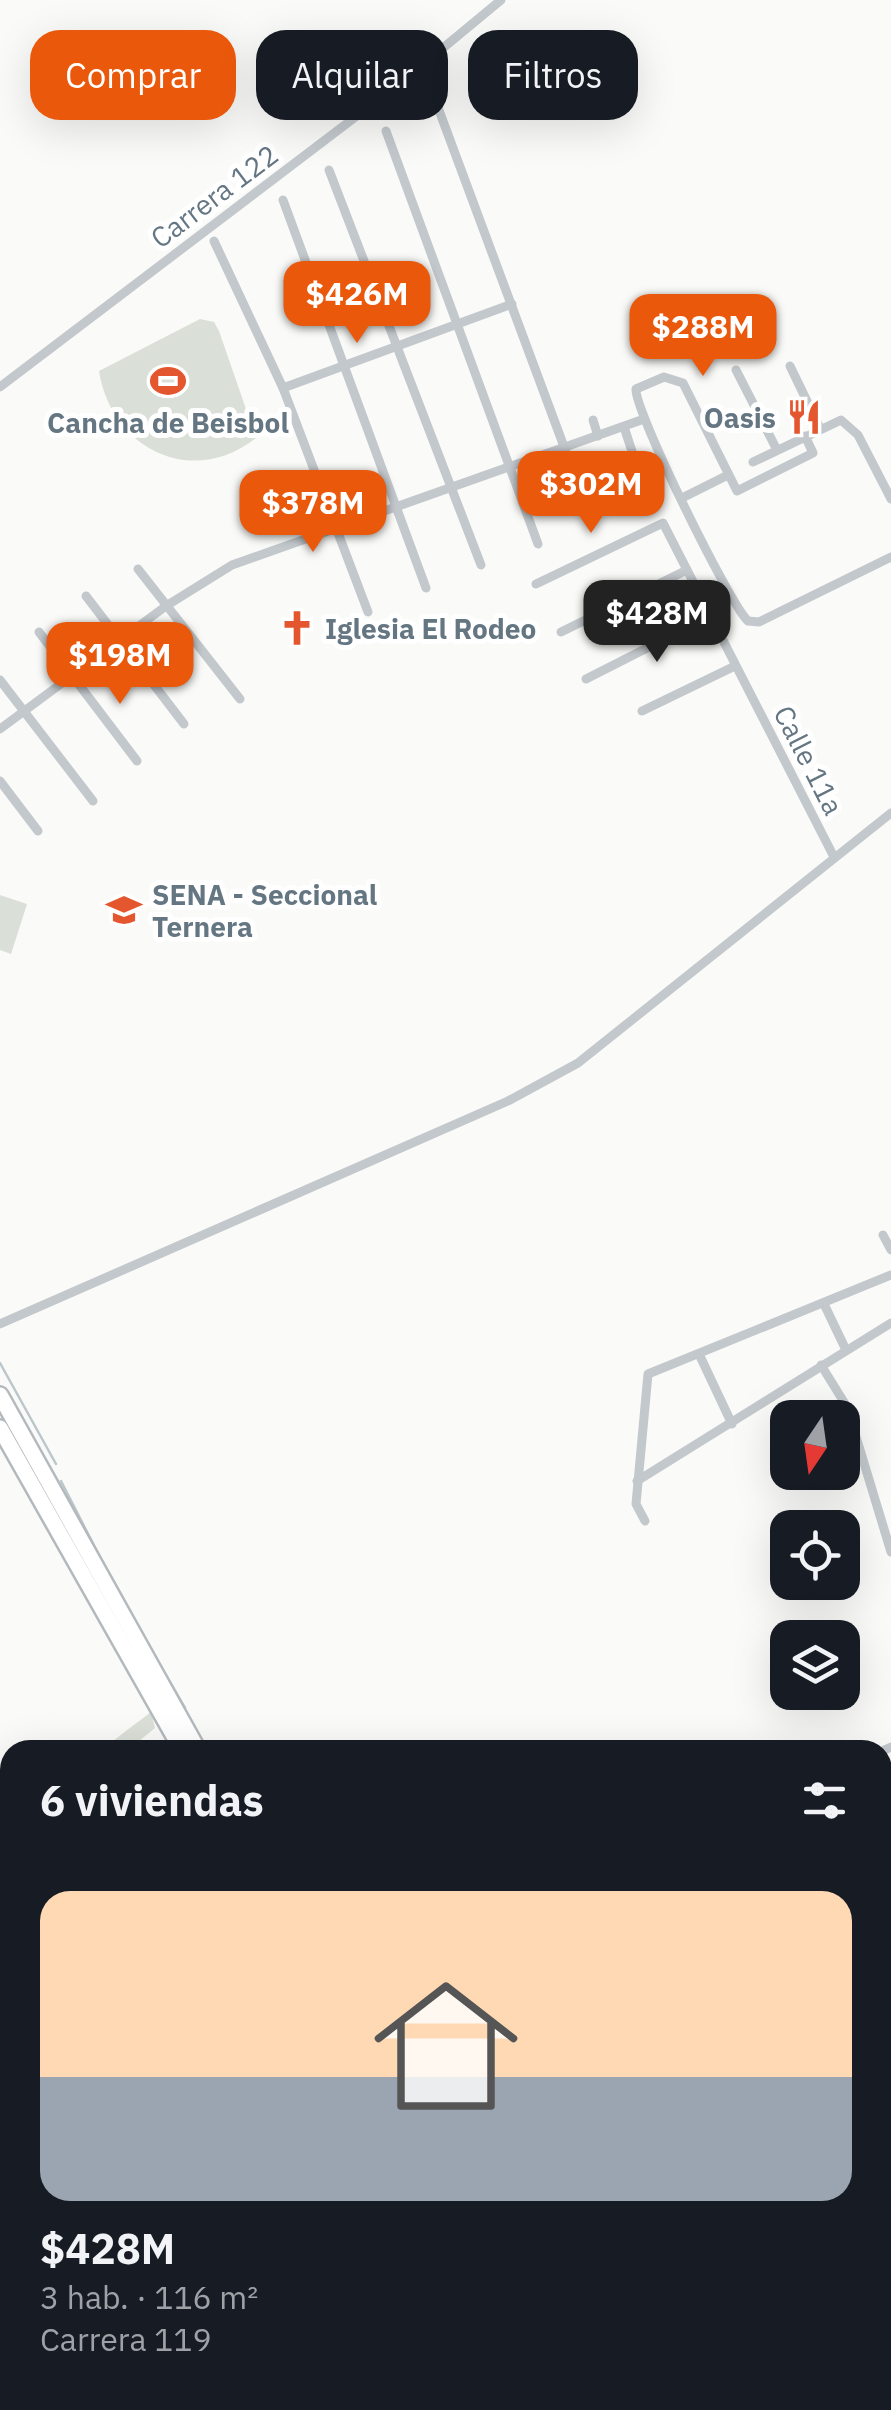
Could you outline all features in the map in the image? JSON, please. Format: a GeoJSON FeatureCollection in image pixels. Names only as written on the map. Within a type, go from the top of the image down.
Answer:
{"type":"FeatureCollection","features":[{"type":"Feature","properties":{"kind":"highway"},"geometry":{"type":"LineString","coordinates":[[0,1394],[192,1740]]}},
{"type":"Feature","properties":{"kind":"highway"},"geometry":{"type":"LineString","coordinates":[[0,1428],[176,1740]]}},
{"type":"Feature","properties":{"kind":"street","name":"Carrera 122"},"geometry":{"type":"LineString","coordinates":[[0,387],[396,86],[500,0]]}},
{"type":"Feature","properties":{"kind":"street"},"geometry":{"type":"LineString","coordinates":[[443,120],[592,522]]}},
{"type":"Feature","properties":{"kind":"street"},"geometry":{"type":"LineString","coordinates":[[386,131],[538,544]]}},
{"type":"Feature","properties":{"kind":"street"},"geometry":{"type":"LineString","coordinates":[[329,170],[481,565]]}},
{"type":"Feature","properties":{"kind":"street"},"geometry":{"type":"LineString","coordinates":[[283,200],[426,588]]}},
{"type":"Feature","properties":{"kind":"street"},"geometry":{"type":"LineString","coordinates":[[214,241],[283,388],[368,612]]}},
{"type":"Feature","properties":{"kind":"street"},"geometry":{"type":"LineString","coordinates":[[283,388],[512,304]]}},
{"type":"Feature","properties":{"kind":"street"},"geometry":{"type":"LineString","coordinates":[[790,366],[820,428]]}},
{"type":"Feature","properties":{"kind":"street"},"geometry":{"type":"LineString","coordinates":[[736,370],[778,450]]}},
{"type":"Feature","properties":{"kind":"street"},"geometry":{"type":"LineString","coordinates":[[805,436],[813,453],[737,491],[686,388],[677,380],[664,377],[638,386],[634,394],[682,498],[748,621],[759,622],[891,557]]}},
{"type":"Feature","properties":{"kind":"street"},"geometry":{"type":"LineString","coordinates":[[0,729],[166,606],[232,564],[644,419]]}},
{"type":"Feature","properties":{"kind":"street"},"geometry":{"type":"LineString","coordinates":[[594,420],[598,436]]}},
{"type":"Feature","properties":{"kind":"street"},"geometry":{"type":"LineString","coordinates":[[753,462],[835,421],[848,423],[891,499]]}},
{"type":"Feature","properties":{"kind":"street"},"geometry":{"type":"LineString","coordinates":[[624,427],[651,509]]}},
{"type":"Feature","properties":{"kind":"street"},"geometry":{"type":"LineString","coordinates":[[682,498],[728,475]]}},
{"type":"Feature","properties":{"kind":"street","name":"Calle 11a"},"geometry":{"type":"LineString","coordinates":[[536,584],[663,524],[834,858]]}},
{"type":"Feature","properties":{"kind":"street"},"geometry":{"type":"LineString","coordinates":[[138,569],[240,700]]}},
{"type":"Feature","properties":{"kind":"street"},"geometry":{"type":"LineString","coordinates":[[561,632],[687,570]]}},
{"type":"Feature","properties":{"kind":"street"},"geometry":{"type":"LineString","coordinates":[[86,596],[184,724]]}},
{"type":"Feature","properties":{"kind":"street"},"geometry":{"type":"LineString","coordinates":[[586,679],[710,616]]}},
{"type":"Feature","properties":{"kind":"street"},"geometry":{"type":"LineString","coordinates":[[38,632],[137,761]]}},
{"type":"Feature","properties":{"kind":"street"},"geometry":{"type":"LineString","coordinates":[[642,710],[735,666]]}},
{"type":"Feature","properties":{"kind":"street"},"geometry":{"type":"LineString","coordinates":[[0,680],[93,801]]}},
{"type":"Feature","properties":{"kind":"street"},"geometry":{"type":"LineString","coordinates":[[0,782],[38,832]]}},
{"type":"Feature","properties":{"kind":"street"},"geometry":{"type":"LineString","coordinates":[[0,1324],[508,1101],[578,1063],[891,813]]}},
{"type":"Feature","properties":{"kind":"street"},"geometry":{"type":"LineString","coordinates":[[883,1236],[891,1250]]}},
{"type":"Feature","properties":{"kind":"street"},"geometry":{"type":"LineString","coordinates":[[645,1521],[636,1504],[648,1374],[891,1275]]}},
{"type":"Feature","properties":{"kind":"street"},"geometry":{"type":"LineString","coordinates":[[824,1304],[846,1350]]}},
{"type":"Feature","properties":{"kind":"street"},"geometry":{"type":"LineString","coordinates":[[637,1482],[891,1323]]}},
{"type":"Feature","properties":{"kind":"street"},"geometry":{"type":"LineString","coordinates":[[700,1354],[732,1424]]}},
{"type":"Feature","properties":{"kind":"street"},"geometry":{"type":"LineString","coordinates":[[821,1365],[847,1406],[891,1552]]}},
{"type":"Feature","properties":{"kind":"shaded area","name":"Cancha de Beisbol"},"geometry":{"type":"Polygon","coordinates":[[[200,319],[214,322],[219,331],[256,438],[231,453],[206,460],[181,460],[137,439],[119,421],[99,371],[200,319]]]}},
{"type":"Feature","properties":{"kind":"shaded area"},"geometry":{"type":"Polygon","coordinates":[[[0,895],[27,904],[11,954],[0,950],[0,895]]]}},
{"type":"Feature","properties":{"kind":"shaded area"},"geometry":{"type":"Polygon","coordinates":[[[151,1712],[155,1728],[140,1740],[114,1740],[151,1712]]]}},
{"type":"Feature","properties":{"kind":"waterway"},"geometry":{"type":"LineString","coordinates":[[0,1363],[56,1464]]}},
{"type":"Feature","properties":{"kind":"waterway"},"geometry":{"type":"LineString","coordinates":[[61,1481],[108,1573]]}},
{"type":"Feature","properties":{"kind":"waterway"},"geometry":{"type":"LineString","coordinates":[[136,1624],[185,1708]]}},
{"type":"Feature","properties":{"kind":"place","name":"Cancha de Beisbol"},"geometry":{"type":"Point","coordinates":[168,381]}},
{"type":"Feature","properties":{"kind":"place","name":"Oasis"},"geometry":{"type":"Point","coordinates":[804,417]}},
{"type":"Feature","properties":{"kind":"place","name":"Iglesia El Rodeo"},"geometry":{"type":"Point","coordinates":[297,628]}},
{"type":"Feature","properties":{"kind":"place","name":"SENA - Seccional Ternera"},"geometry":{"type":"Point","coordinates":[124,910]}}]}
